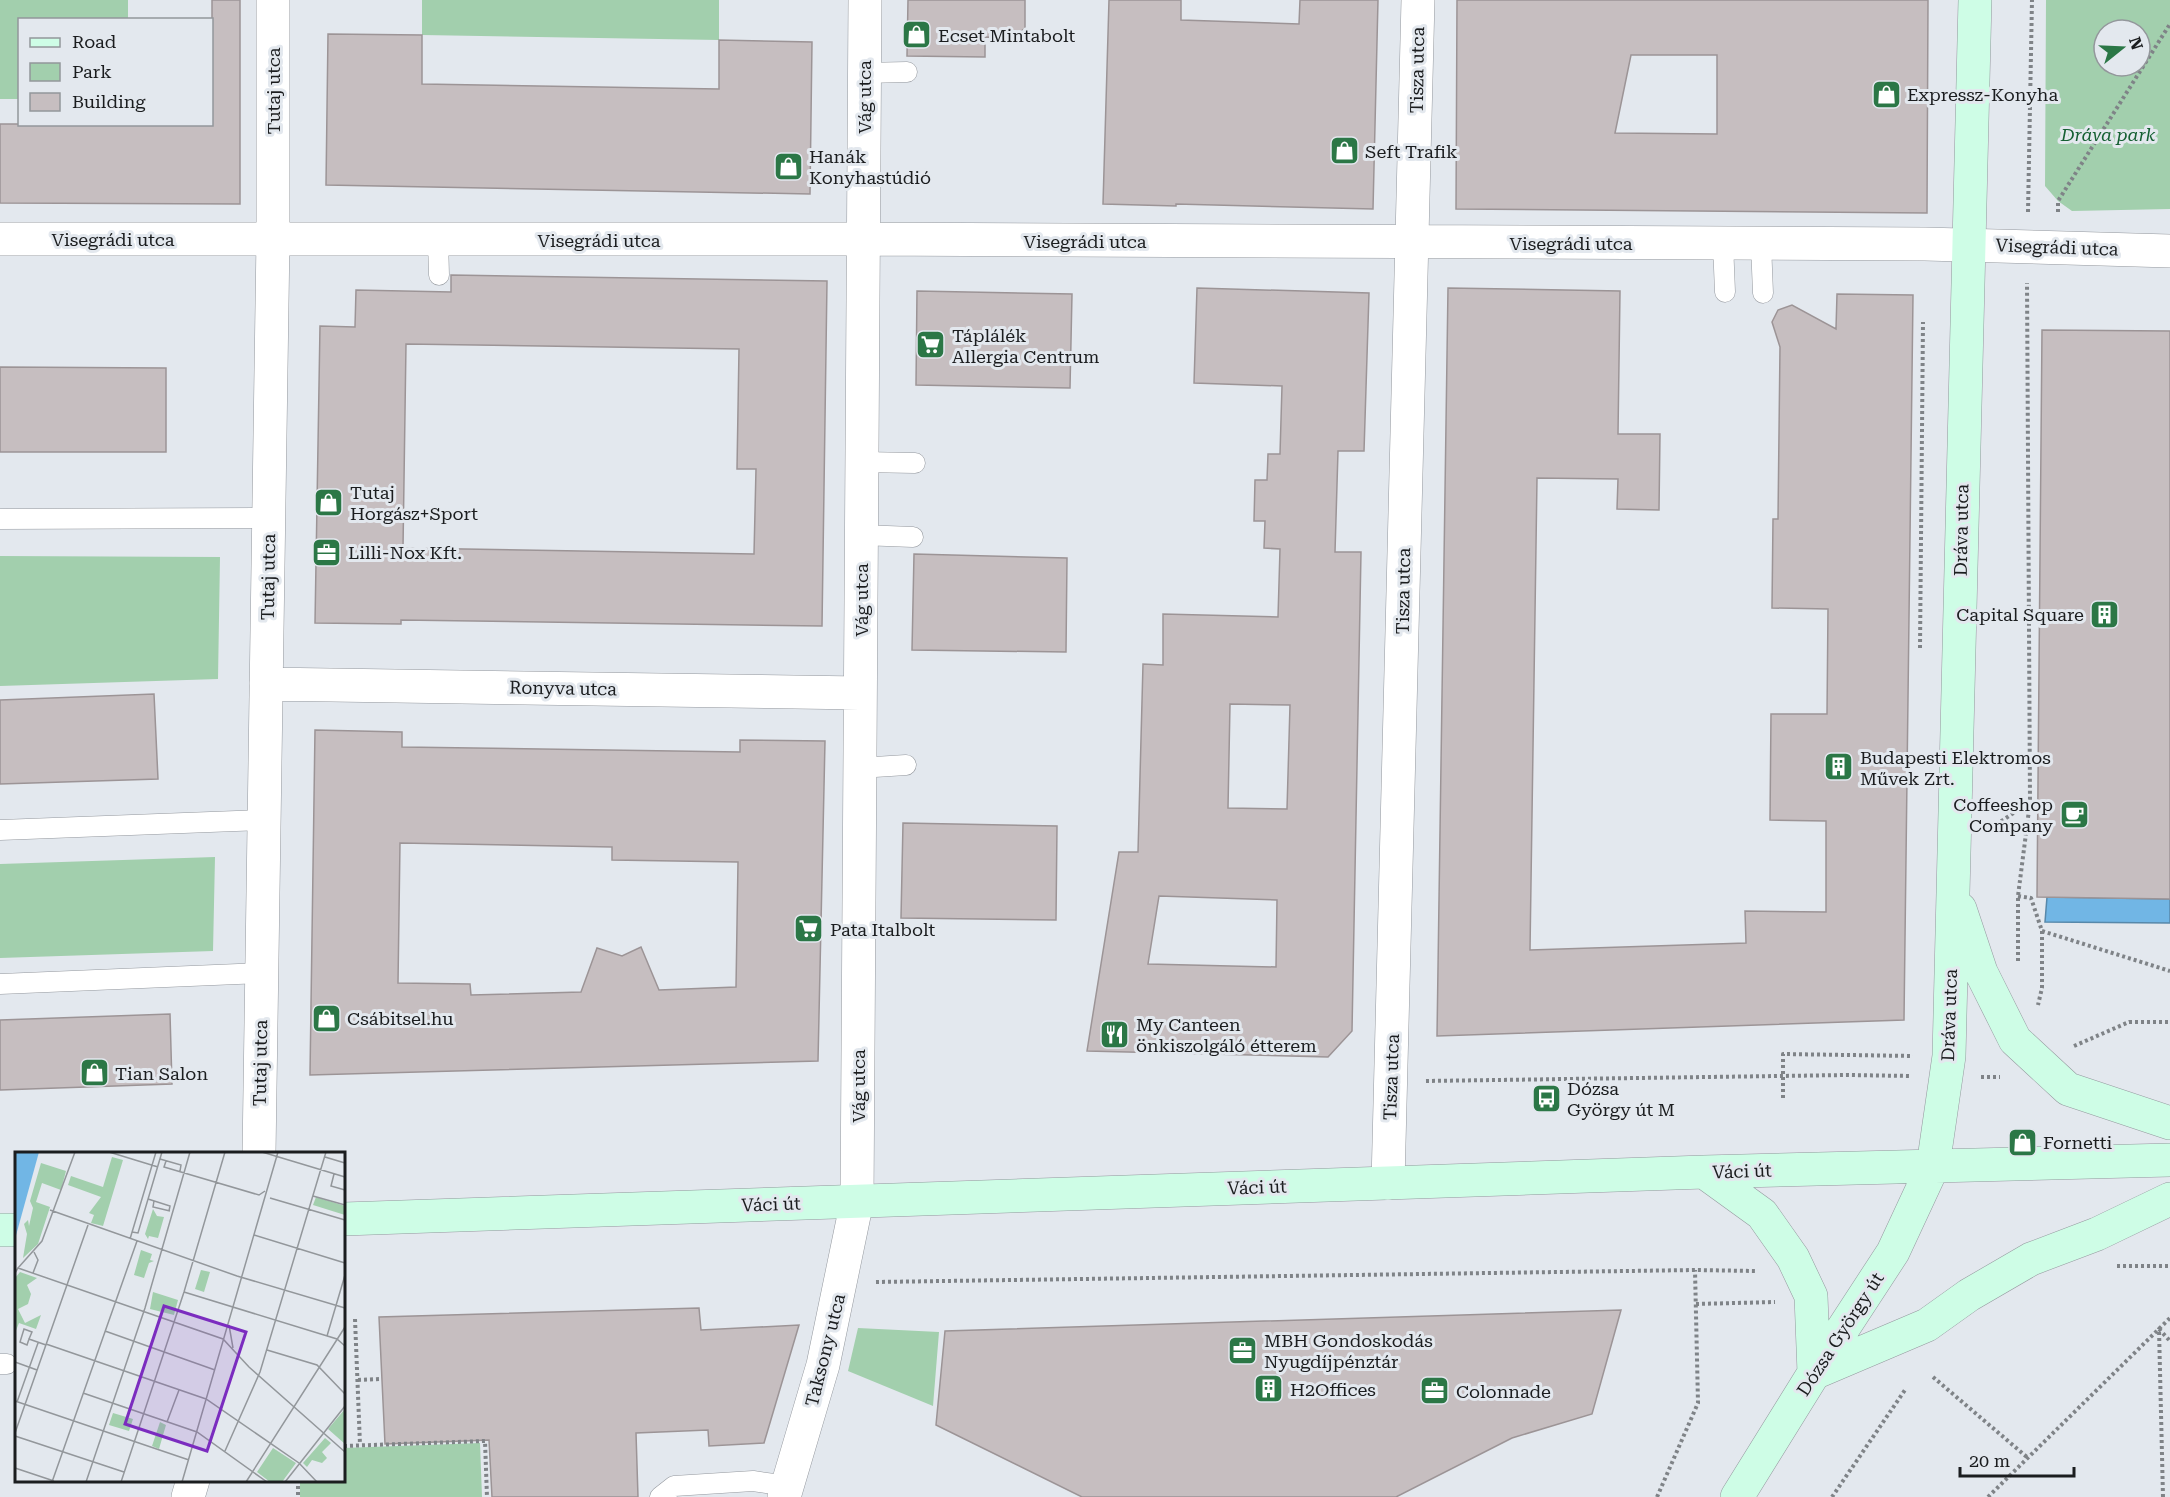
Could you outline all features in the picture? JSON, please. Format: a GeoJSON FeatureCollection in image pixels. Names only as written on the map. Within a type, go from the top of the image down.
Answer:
{"type":"FeatureCollection","features":[{"type":"Feature","properties":{"kind":"main road","name":"Dráva utca"},"geometry":{"type":"LineString","coordinates":[[1933,1166],[1948,1056],[1975,0]]}},
{"type":"Feature","properties":{"kind":"main road"},"geometry":{"type":"LineString","coordinates":[[1952,888],[1981,972],[2015,1040],[2068,1089],[2170,1123]]}},
{"type":"Feature","properties":{"kind":"main road","name":"Váci út"},"geometry":{"type":"LineString","coordinates":[[345,1219],[1704,1172],[2170,1160]]}},
{"type":"Feature","properties":{"kind":"main road","name":"Dózsa György út"},"geometry":{"type":"LineString","coordinates":[[1737,1497],[1893,1252],[1933,1166]]}},
{"type":"Feature","properties":{"kind":"main road"},"geometry":{"type":"LineString","coordinates":[[1704,1172],[1762,1214],[1793,1258],[1811,1296],[1814,1373],[1927,1325],[1970,1295],[2031,1258],[2097,1234],[2170,1199]]}},
{"type":"Feature","properties":{"kind":"street","name":"Tutaj utca"},"geometry":{"type":"LineString","coordinates":[[259,1152],[273,239],[273,0]]}},
{"type":"Feature","properties":{"kind":"street","name":"Vág utca"},"geometry":{"type":"LineString","coordinates":[[857,1201],[865,0]]}},
{"type":"Feature","properties":{"kind":"street","name":"Tisza utca"},"geometry":{"type":"LineString","coordinates":[[1388,1183],[1418,0]]}},
{"type":"Feature","properties":{"kind":"street","name":"Visegrádi utca"},"geometry":{"type":"LineString","coordinates":[[0,239],[863,239],[1969,244],[2170,251]]}},
{"type":"Feature","properties":{"kind":"street","name":"Ronyva utca"},"geometry":{"type":"LineString","coordinates":[[266,684],[860,693]]}},
{"type":"Feature","properties":{"kind":"street","name":"Taksony utca"},"geometry":{"type":"LineString","coordinates":[[786,1491],[824,1365],[857,1201]]}},
{"type":"Feature","properties":{"kind":"street"},"geometry":{"type":"LineString","coordinates":[[188,1497],[192,1482]]}},
{"type":"Feature","properties":{"kind":"lane"},"geometry":{"type":"LineString","coordinates":[[864,73],[907,72]]}},
{"type":"Feature","properties":{"kind":"lane"},"geometry":{"type":"LineString","coordinates":[[438,240],[439,275]]}},
{"type":"Feature","properties":{"kind":"lane"},"geometry":{"type":"LineString","coordinates":[[1723,243],[1725,292]]}},
{"type":"Feature","properties":{"kind":"lane"},"geometry":{"type":"LineString","coordinates":[[1761,244],[1763,293]]}},
{"type":"Feature","properties":{"kind":"lane"},"geometry":{"type":"LineString","coordinates":[[862,462],[915,463]]}},
{"type":"Feature","properties":{"kind":"lane"},"geometry":{"type":"LineString","coordinates":[[0,519],[269,518]]}},
{"type":"Feature","properties":{"kind":"lane"},"geometry":{"type":"LineString","coordinates":[[861,535],[913,537]]}},
{"type":"Feature","properties":{"kind":"lane"},"geometry":{"type":"LineString","coordinates":[[860,768],[906,765]]}},
{"type":"Feature","properties":{"kind":"lane"},"geometry":{"type":"LineString","coordinates":[[0,830],[264,819]]}},
{"type":"Feature","properties":{"kind":"lane"},"geometry":{"type":"LineString","coordinates":[[0,984],[262,973]]}},
{"type":"Feature","properties":{"kind":"lane"},"geometry":{"type":"LineString","coordinates":[[660,1497],[674,1486],[753,1481],[786,1491]]}},
{"type":"Feature","properties":{"kind":"path"},"geometry":{"type":"LineString","coordinates":[[2018,969],[2018,896],[2030,801],[2042,247],[2032,0]]}},
{"type":"Feature","properties":{"kind":"path"},"geometry":{"type":"LineString","coordinates":[[2042,247],[2058,201],[2170,24]]}},
{"type":"Feature","properties":{"kind":"path"},"geometry":{"type":"LineString","coordinates":[[2018,896],[2031,898],[2042,931],[2042,988],[2037,1010]]}},
{"type":"Feature","properties":{"kind":"path"},"geometry":{"type":"LineString","coordinates":[[2042,931],[2170,971]]}},
{"type":"Feature","properties":{"kind":"path"},"geometry":{"type":"LineString","coordinates":[[2129,1022],[2170,1022]]}},
{"type":"Feature","properties":{"kind":"path"},"geometry":{"type":"LineString","coordinates":[[1783,1098],[1783,1054],[1915,1056]]}},
{"type":"Feature","properties":{"kind":"path"},"geometry":{"type":"LineString","coordinates":[[1391,1082],[1848,1075]]}},
{"type":"Feature","properties":{"kind":"path"},"geometry":{"type":"LineString","coordinates":[[2112,1266],[2170,1266]]}},
{"type":"Feature","properties":{"kind":"path"},"geometry":{"type":"LineString","coordinates":[[1657,1497],[1698,1403],[1695,1270]]}},
{"type":"Feature","properties":{"kind":"path"},"geometry":{"type":"LineString","coordinates":[[842,1282],[1757,1271]]}},
{"type":"Feature","properties":{"kind":"path"},"geometry":{"type":"LineString","coordinates":[[1696,1304],[1774,1302]]}},
{"type":"Feature","properties":{"kind":"path"},"geometry":{"type":"LineString","coordinates":[[1988,1497],[2170,1318]]}},
{"type":"Feature","properties":{"kind":"path"},"geometry":{"type":"LineString","coordinates":[[355,1319],[360,1445]]}},
{"type":"Feature","properties":{"kind":"path"},"geometry":{"type":"LineString","coordinates":[[2159,1329],[2170,1341]]}},
{"type":"Feature","properties":{"kind":"path"},"geometry":{"type":"LineString","coordinates":[[2159,1329],[2163,1497]]}},
{"type":"Feature","properties":{"kind":"path"},"geometry":{"type":"LineString","coordinates":[[1933,1377],[2028,1458]]}},
{"type":"Feature","properties":{"kind":"path"},"geometry":{"type":"LineString","coordinates":[[358,1380],[381,1379]]}},
{"type":"Feature","properties":{"kind":"path"},"geometry":{"type":"LineString","coordinates":[[1832,1497],[1905,1390]]}},
{"type":"Feature","properties":{"kind":"path"},"geometry":{"type":"LineString","coordinates":[[345,1446],[485,1441],[487,1497]]}},
{"type":"Feature","properties":{"kind":"green space"},"geometry":{"type":"Polygon","coordinates":[[[0,0],[128,0],[128,18],[18,18],[18,99],[0,99],[0,0]]]}},
{"type":"Feature","properties":{"kind":"green space"},"geometry":{"type":"Polygon","coordinates":[[[422,0],[719,0],[719,40],[422,35],[422,0]]]}},
{"type":"Feature","properties":{"kind":"green space","name":"Dráva park"},"geometry":{"type":"Polygon","coordinates":[[[2046,0],[2170,0],[2170,209],[2072,211],[2058,201],[2045,186],[2046,0]]]}},
{"type":"Feature","properties":{"kind":"green space"},"geometry":{"type":"Polygon","coordinates":[[[0,556],[220,557],[218,679],[0,686],[0,556]]]}},
{"type":"Feature","properties":{"kind":"green space"},"geometry":{"type":"Polygon","coordinates":[[[215,857],[213,951],[0,958],[0,864],[215,857]]]}},
{"type":"Feature","properties":{"kind":"green space"},"geometry":{"type":"Polygon","coordinates":[[[858,1328],[939,1332],[933,1406],[848,1371],[858,1328]]]}},
{"type":"Feature","properties":{"kind":"green space"},"geometry":{"type":"Polygon","coordinates":[[[480,1443],[482,1497],[300,1497],[300,1482],[345,1482],[345,1448],[480,1443]]]}},
{"type":"Feature","properties":{"kind":"water"},"geometry":{"type":"Polygon","coordinates":[[[2047,897],[2170,899],[2170,923],[2045,922],[2047,897]]]}},
{"type":"Feature","properties":{"kind":"building"},"geometry":{"type":"Polygon","coordinates":[[[212,0],[240,0],[240,204],[0,203],[0,124],[18,124],[18,126],[213,126],[212,0]]]}},
{"type":"Feature","properties":{"kind":"building"},"geometry":{"type":"Polygon","coordinates":[[[908,0],[1025,0],[1025,28],[1013,38],[985,37],[985,57],[907,56],[908,0]]]}},
{"type":"Feature","properties":{"kind":"building"},"geometry":{"type":"Polygon","coordinates":[[[1109,0],[1181,0],[1181,20],[1299,24],[1300,0],[1378,0],[1373,209],[1103,204],[1109,0]]]}},
{"type":"Feature","properties":{"kind":"building"},"geometry":{"type":"Polygon","coordinates":[[[1457,0],[1928,0],[1927,213],[1456,209],[1457,0]],[[1631,55],[1615,133],[1717,134],[1717,55],[1631,55]]]}},
{"type":"Feature","properties":{"kind":"building"},"geometry":{"type":"Polygon","coordinates":[[[328,34],[422,35],[422,84],[719,89],[719,40],[812,42],[810,194],[326,185],[328,34]]]}},
{"type":"Feature","properties":{"kind":"building"},"geometry":{"type":"Polygon","coordinates":[[[451,275],[827,281],[822,626],[401,620],[401,624],[315,623],[320,326],[355,327],[356,290],[451,292],[451,275]],[[406,344],[403,548],[754,554],[756,469],[737,469],[739,349],[406,344]]]}},
{"type":"Feature","properties":{"kind":"building"},"geometry":{"type":"Polygon","coordinates":[[[1197,288],[1369,293],[1364,451],[1338,451],[1335,552],[1361,552],[1352,1031],[1328,1057],[1087,1051],[1119,852],[1138,852],[1143,664],[1163,665],[1163,614],[1278,617],[1280,549],[1264,548],[1265,521],[1254,521],[1255,480],[1267,480],[1268,454],[1280,454],[1282,386],[1194,383],[1197,288]],[[1230,704],[1228,808],[1287,809],[1290,705],[1230,704]],[[1159,896],[1148,964],[1276,967],[1277,900],[1159,896]]]}},
{"type":"Feature","properties":{"kind":"building"},"geometry":{"type":"Polygon","coordinates":[[[1448,288],[1620,291],[1618,434],[1660,434],[1659,510],[1617,509],[1618,479],[1537,478],[1530,950],[1746,943],[1745,911],[1826,912],[1826,821],[1770,820],[1771,714],[1827,714],[1828,609],[1772,608],[1773,519],[1778,519],[1780,347],[1772,322],[1778,310],[1792,305],[1836,329],[1837,294],[1913,295],[1904,1020],[1437,1036],[1448,288]]]}},
{"type":"Feature","properties":{"kind":"building"},"geometry":{"type":"Polygon","coordinates":[[[917,291],[1072,294],[1070,388],[916,385],[917,291]]]}},
{"type":"Feature","properties":{"kind":"building","name":"Capital Square"},"geometry":{"type":"Polygon","coordinates":[[[2042,330],[2170,331],[2170,899],[2037,897],[2042,330]]]}},
{"type":"Feature","properties":{"kind":"building"},"geometry":{"type":"Polygon","coordinates":[[[0,367],[166,368],[166,452],[0,452],[0,367]]]}},
{"type":"Feature","properties":{"kind":"building"},"geometry":{"type":"Polygon","coordinates":[[[914,554],[1067,558],[1066,652],[912,650],[914,554]]]}},
{"type":"Feature","properties":{"kind":"building"},"geometry":{"type":"Polygon","coordinates":[[[154,694],[158,779],[0,784],[0,700],[154,694]]]}},
{"type":"Feature","properties":{"kind":"building"},"geometry":{"type":"Polygon","coordinates":[[[315,730],[402,732],[402,747],[740,752],[740,740],[825,741],[818,1061],[310,1075],[315,730]],[[400,843],[398,983],[470,984],[471,995],[581,992],[597,948],[622,956],[641,947],[659,990],[736,987],[738,862],[612,860],[612,847],[400,843]]]}},
{"type":"Feature","properties":{"kind":"building"},"geometry":{"type":"Polygon","coordinates":[[[903,823],[1057,826],[1056,920],[901,918],[903,823]]]}},
{"type":"Feature","properties":{"kind":"building"},"geometry":{"type":"Polygon","coordinates":[[[170,1014],[172,1084],[0,1090],[0,1020],[170,1014]]]}},
{"type":"Feature","properties":{"kind":"building"},"geometry":{"type":"Polygon","coordinates":[[[699,1308],[701,1330],[799,1325],[764,1443],[709,1446],[708,1430],[636,1433],[638,1497],[492,1497],[489,1440],[385,1444],[379,1317],[699,1308]]]}},
{"type":"Feature","properties":{"kind":"building","name":"H2Offices"},"geometry":{"type":"Polygon","coordinates":[[[1621,1310],[1592,1414],[1512,1438],[1396,1497],[1082,1497],[936,1425],[945,1331],[1621,1310]]]}},
{"type":"Feature","properties":{"kind":"place","name":"Ecset Mintabolt"},"geometry":{"type":"Point","coordinates":[917,35]}},
{"type":"Feature","properties":{"kind":"place","name":"Expressz-Konyha"},"geometry":{"type":"Point","coordinates":[1886,94]}},
{"type":"Feature","properties":{"kind":"place","name":"Seft Trafik"},"geometry":{"type":"Point","coordinates":[1344,151]}},
{"type":"Feature","properties":{"kind":"place","name":"Hanák Konyhastúdió"},"geometry":{"type":"Point","coordinates":[788,166]}},
{"type":"Feature","properties":{"kind":"place","name":"Táplálék Allergia Centrum"},"geometry":{"type":"Point","coordinates":[931,345]}},
{"type":"Feature","properties":{"kind":"place","name":"Tutaj Horgász+Sport"},"geometry":{"type":"Point","coordinates":[329,502]}},
{"type":"Feature","properties":{"kind":"place","name":"Lilli-Nox Kft."},"geometry":{"type":"Point","coordinates":[327,552]}},
{"type":"Feature","properties":{"kind":"place","name":"Capital Square"},"geometry":{"type":"Point","coordinates":[2105,614]}},
{"type":"Feature","properties":{"kind":"place","name":"Budapesti Elektromos Művek Zrt."},"geometry":{"type":"Point","coordinates":[1839,767]}},
{"type":"Feature","properties":{"kind":"place","name":"Coffeeshop Company"},"geometry":{"type":"Point","coordinates":[2074,814]}},
{"type":"Feature","properties":{"kind":"place","name":"Pata Italbolt"},"geometry":{"type":"Point","coordinates":[809,929]}},
{"type":"Feature","properties":{"kind":"place","name":"Csábitsel.hu"},"geometry":{"type":"Point","coordinates":[326,1018]}},
{"type":"Feature","properties":{"kind":"place","name":"My Canteen önkiszolgáló étterem"},"geometry":{"type":"Point","coordinates":[1115,1034]}},
{"type":"Feature","properties":{"kind":"place","name":"Tian Salon"},"geometry":{"type":"Point","coordinates":[94,1073]}},
{"type":"Feature","properties":{"kind":"place","name":"Dózsa György út M"},"geometry":{"type":"Point","coordinates":[1546,1098]}},
{"type":"Feature","properties":{"kind":"place","name":"Fornetti"},"geometry":{"type":"Point","coordinates":[2022,1142]}},
{"type":"Feature","properties":{"kind":"place","name":"MBH Gondoskodás Nyugdíjpénztár"},"geometry":{"type":"Point","coordinates":[1243,1350]}},
{"type":"Feature","properties":{"kind":"place","name":"H2Offices"},"geometry":{"type":"Point","coordinates":[1269,1389]}},
{"type":"Feature","properties":{"kind":"place","name":"Colonnade"},"geometry":{"type":"Point","coordinates":[1435,1391]}}]}
